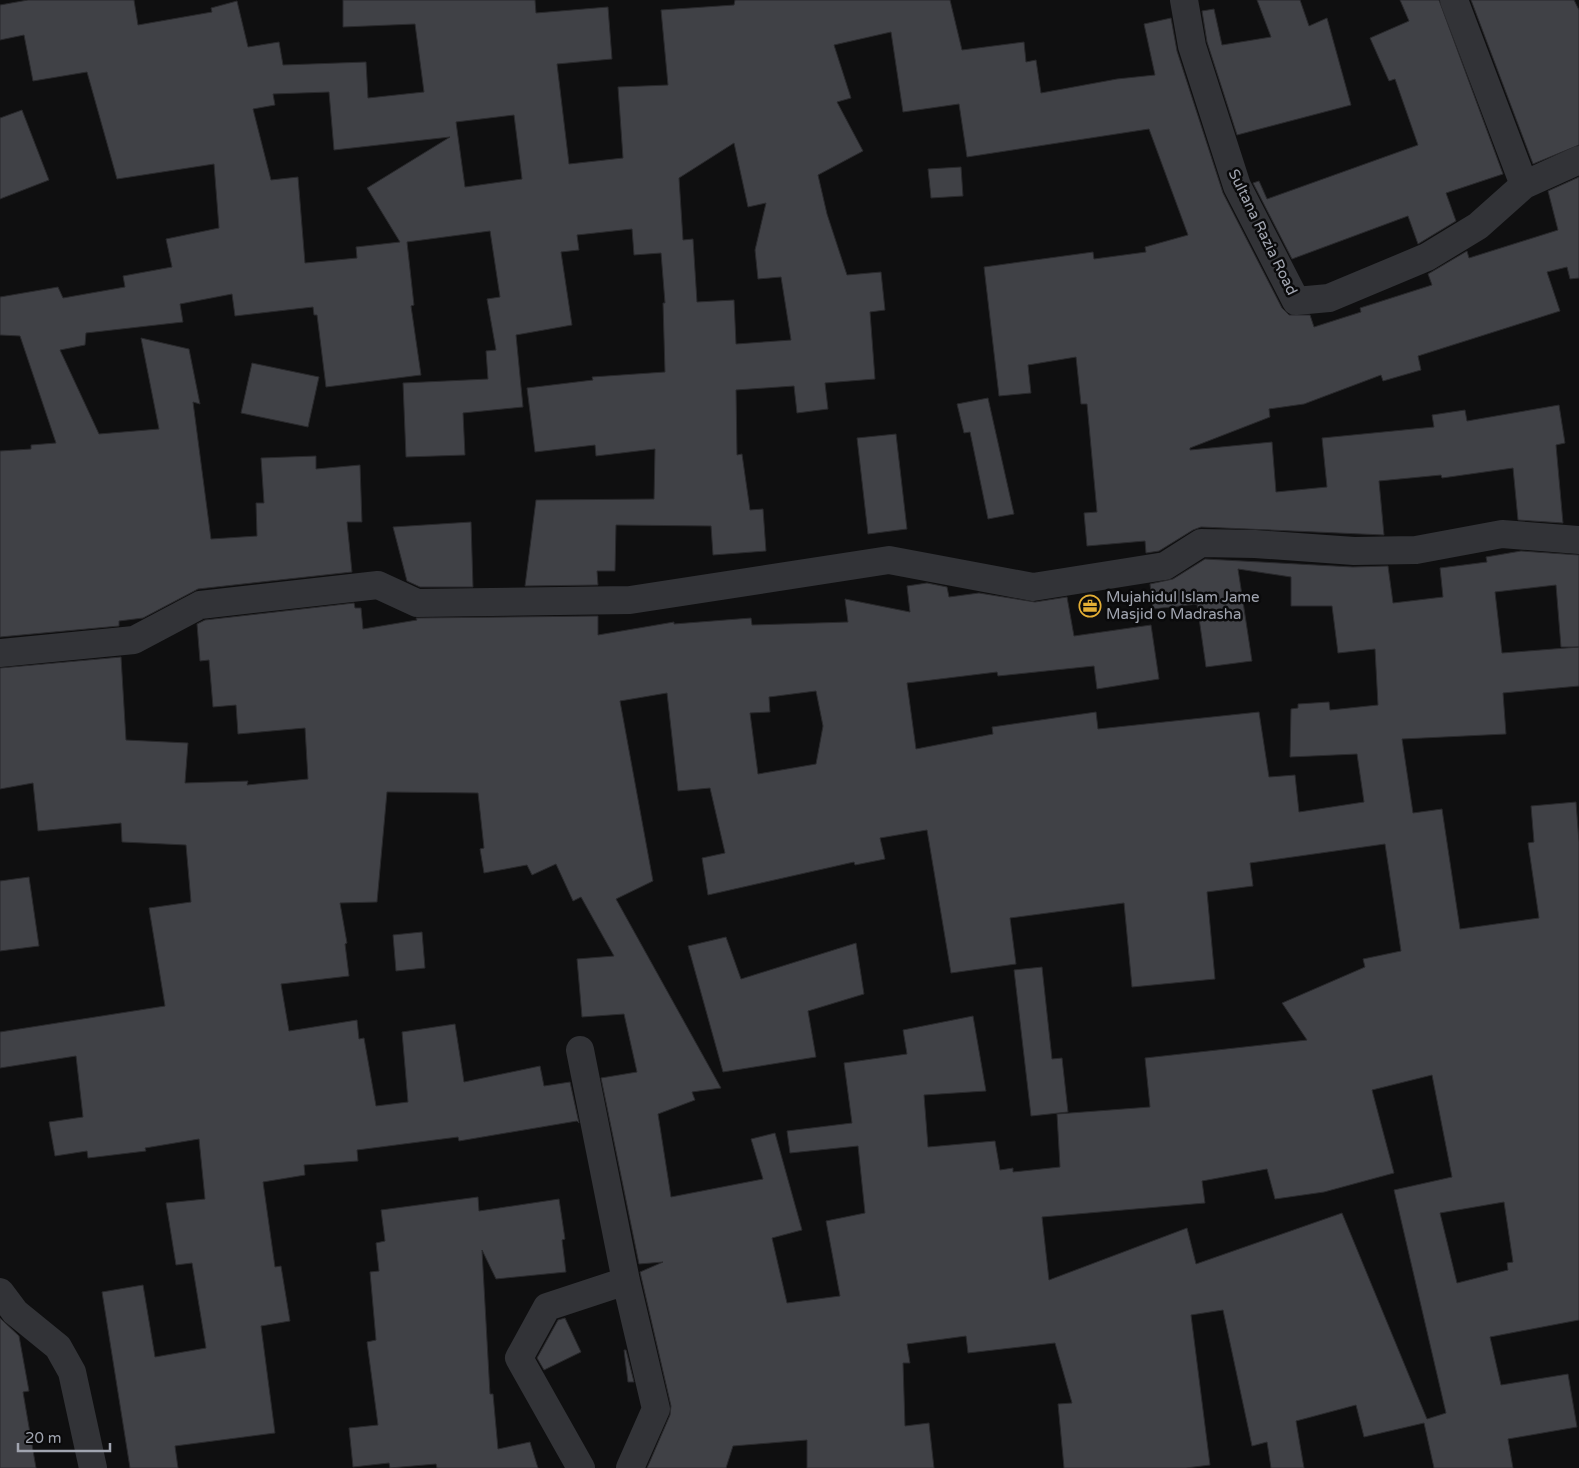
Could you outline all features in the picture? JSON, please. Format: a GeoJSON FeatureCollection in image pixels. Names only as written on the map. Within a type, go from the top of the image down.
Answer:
{"type":"FeatureCollection","features":[{"type":"Feature","properties":{"kind":"street","name":"Sultana Razia Road"},"geometry":{"type":"LineString","coordinates":[[1184,0],[1192,46],[1237,186],[1296,301],[1329,298],[1427,257],[1478,226],[1524,185],[1579,160]]}},
{"type":"Feature","properties":{"kind":"street"},"geometry":{"type":"LineString","coordinates":[[1454,0],[1524,185]]}},
{"type":"Feature","properties":{"kind":"street"},"geometry":{"type":"LineString","coordinates":[[0,653],[134,640],[200,604],[378,585],[418,603],[630,600],[889,560],[1033,587],[1165,566],[1201,543],[1255,544],[1354,551],[1416,550],[1502,534],[1579,540]]}},
{"type":"Feature","properties":{"kind":"street"},"geometry":{"type":"LineString","coordinates":[[580,1050],[626,1281],[656,1409],[630,1468]]}},
{"type":"Feature","properties":{"kind":"street"},"geometry":{"type":"LineString","coordinates":[[581,1468],[519,1358],[547,1307],[626,1281]]}},
{"type":"Feature","properties":{"kind":"street"},"geometry":{"type":"LineString","coordinates":[[0,1292],[15,1312],[58,1347],[72,1372],[93,1468]]}},
{"type":"Feature","properties":{"kind":"building"},"geometry":{"type":"Polygon","coordinates":[[[28,0],[134,0],[138,25],[212,12],[211,8],[237,1],[248,47],[279,42],[283,65],[366,62],[368,98],[424,92],[415,24],[343,27],[343,0],[535,0],[536,13],[608,7],[612,59],[557,64],[569,164],[623,158],[618,87],[668,85],[661,10],[734,5],[735,0],[950,0],[962,50],[1024,42],[1026,62],[1036,60],[1041,93],[1117,79],[1155,75],[1144,24],[1171,18],[1177,51],[1223,193],[1282,308],[1289,315],[1310,315],[1314,327],[1361,312],[1360,308],[1432,285],[1428,274],[1467,251],[1469,258],[1558,230],[1548,191],[1579,177],[1579,278],[1570,279],[1567,267],[1547,272],[1560,311],[1418,356],[1421,370],[1383,381],[1381,375],[1304,404],[1269,409],[1270,417],[1190,448],[1190,450],[1272,442],[1276,492],[1327,487],[1322,438],[1434,427],[1432,415],[1465,410],[1467,421],[1559,405],[1565,443],[1556,445],[1563,523],[1518,520],[1513,468],[1442,478],[1441,475],[1379,481],[1384,535],[1201,527],[1159,551],[1146,553],[1145,541],[1087,546],[1084,513],[1097,512],[1087,404],[1081,404],[1076,357],[1028,365],[1031,393],[999,396],[984,267],[1093,252],[1094,259],[1146,252],[1145,247],[1188,235],[1149,129],[967,157],[959,104],[903,112],[891,32],[834,45],[851,98],[837,102],[863,151],[818,175],[827,214],[847,275],[881,272],[885,310],[870,312],[875,379],[825,383],[828,409],[797,413],[794,386],[736,390],[737,455],[742,454],[750,510],[763,509],[766,551],[713,555],[711,526],[616,525],[615,571],[597,571],[598,585],[525,586],[536,500],[654,499],[655,449],[596,456],[595,445],[535,452],[527,388],[593,380],[592,377],[665,372],[663,303],[665,303],[661,253],[634,255],[632,229],[577,235],[579,250],[561,252],[572,325],[516,335],[523,407],[463,413],[465,455],[406,457],[403,383],[488,379],[486,351],[496,350],[487,299],[500,297],[490,231],[407,242],[414,305],[411,306],[421,375],[326,387],[317,315],[314,315],[313,307],[235,316],[232,294],[180,304],[183,322],[86,333],[85,345],[60,350],[99,434],[159,429],[141,338],[189,349],[200,404],[193,402],[211,539],[257,536],[256,503],[264,503],[261,458],[316,456],[316,469],[360,465],[362,522],[347,522],[352,572],[198,589],[143,618],[119,621],[119,626],[0,637],[0,451],[31,449],[31,445],[56,443],[20,336],[0,335],[0,297],[58,287],[63,298],[125,287],[123,276],[172,267],[166,239],[219,228],[214,164],[117,179],[87,72],[33,81],[24,35],[0,40],[0,5],[28,0]],[[329,92],[273,94],[275,105],[253,109],[271,180],[298,177],[305,263],[357,258],[356,247],[400,242],[367,188],[450,137],[334,150],[329,92]],[[514,115],[456,122],[465,187],[522,179],[514,115]],[[734,143],[679,178],[683,240],[693,239],[697,302],[734,300],[736,344],[791,340],[781,277],[758,279],[755,250],[766,203],[748,207],[734,143]]]}},
{"type":"Feature","properties":{"kind":"building"},"geometry":{"type":"Polygon","coordinates":[[[1257,0],[1300,0],[1309,26],[1327,18],[1351,105],[1237,135],[1207,42],[1202,11],[1214,9],[1222,45],[1271,37],[1257,0]]]}},
{"type":"Feature","properties":{"kind":"building"},"geometry":{"type":"Polygon","coordinates":[[[1400,0],[1439,0],[1503,174],[1446,193],[1456,221],[1418,244],[1408,216],[1292,259],[1253,183],[1259,181],[1267,199],[1418,145],[1395,79],[1389,81],[1370,38],[1409,21],[1400,0]]]}},
{"type":"Feature","properties":{"kind":"building"},"geometry":{"type":"Polygon","coordinates":[[[1471,0],[1574,0],[1579,10],[1579,145],[1533,164],[1471,0]]]}},
{"type":"Feature","properties":{"kind":"building"},"geometry":{"type":"Polygon","coordinates":[[[22,110],[49,180],[0,199],[0,118],[22,110]]]}},
{"type":"Feature","properties":{"kind":"building"},"geometry":{"type":"Polygon","coordinates":[[[961,167],[963,196],[931,198],[928,169],[961,167]]]}},
{"type":"Feature","properties":{"kind":"building"},"geometry":{"type":"Polygon","coordinates":[[[252,363],[319,377],[308,427],[241,413],[252,363]]]}},
{"type":"Feature","properties":{"kind":"building"},"geometry":{"type":"Polygon","coordinates":[[[988,398],[1014,514],[988,519],[970,432],[964,433],[957,404],[988,398]]]}},
{"type":"Feature","properties":{"kind":"building"},"geometry":{"type":"Polygon","coordinates":[[[896,434],[907,529],[868,534],[857,438],[896,434]]]}},
{"type":"Feature","properties":{"kind":"building"},"geometry":{"type":"Polygon","coordinates":[[[471,522],[473,587],[420,587],[407,581],[393,527],[471,522]]]}},
{"type":"Feature","properties":{"kind":"building"},"geometry":{"type":"Polygon","coordinates":[[[1521,551],[1579,555],[1579,647],[1579,686],[1503,693],[1506,734],[1402,739],[1413,813],[1442,809],[1460,929],[1539,918],[1528,843],[1534,842],[1531,806],[1576,802],[1579,842],[1579,1320],[1490,1337],[1501,1385],[1568,1374],[1577,1427],[1508,1439],[1513,1468],[1434,1468],[1424,1423],[1364,1437],[1356,1405],[1296,1421],[1304,1468],[1271,1468],[1267,1442],[1252,1446],[1223,1310],[1191,1315],[1210,1465],[1186,1468],[1064,1468],[1058,1404],[1072,1403],[1055,1343],[968,1353],[966,1336],[907,1344],[910,1363],[903,1363],[905,1426],[929,1423],[934,1468],[807,1468],[807,1440],[733,1446],[726,1468],[647,1468],[670,1415],[671,1406],[640,1272],[663,1262],[639,1264],[601,1078],[637,1072],[624,1014],[582,1017],[577,959],[614,956],[581,897],[573,901],[556,864],[532,875],[527,865],[484,873],[480,849],[484,848],[478,793],[387,792],[377,902],[340,903],[347,943],[345,944],[349,976],[281,984],[289,1031],[357,1020],[359,1039],[364,1038],[376,1106],[408,1102],[402,1032],[455,1024],[464,1082],[540,1066],[544,1086],[570,1082],[579,1123],[577,1121],[459,1141],[458,1137],[357,1150],[358,1161],[304,1165],[305,1175],[263,1182],[275,1267],[281,1266],[290,1321],[261,1326],[275,1433],[175,1446],[178,1468],[130,1468],[102,1292],[143,1285],[155,1357],[206,1348],[192,1263],[176,1265],[166,1203],[205,1199],[199,1139],[145,1148],[146,1151],[88,1158],[87,1151],[55,1156],[49,1122],[83,1117],[76,1056],[0,1068],[0,1032],[165,1006],[149,908],[191,902],[186,845],[122,842],[121,823],[38,831],[33,783],[0,789],[0,668],[121,657],[126,740],[188,743],[185,783],[248,781],[247,785],[308,779],[305,728],[238,734],[236,705],[213,707],[209,660],[200,661],[197,624],[205,620],[354,603],[355,608],[361,608],[363,629],[417,620],[416,618],[598,616],[598,635],[674,622],[674,624],[751,618],[752,625],[848,622],[845,599],[910,612],[907,586],[927,583],[947,587],[949,597],[979,593],[1035,602],[1067,597],[1074,636],[1151,625],[1159,679],[1097,689],[1094,666],[998,676],[997,672],[907,683],[916,749],[993,734],[992,727],[1096,712],[1098,729],[1259,712],[1269,777],[1295,775],[1299,812],[1364,802],[1357,754],[1290,757],[1291,709],[1298,708],[1298,704],[1329,702],[1330,710],[1378,705],[1375,649],[1338,653],[1332,606],[1291,606],[1291,577],[1238,569],[1252,661],[1206,667],[1197,604],[1153,609],[1150,584],[1173,579],[1205,559],[1353,567],[1388,566],[1393,603],[1443,597],[1440,568],[1487,562],[1486,557],[1521,551]],[[1556,585],[1495,592],[1502,653],[1579,647],[1561,647],[1556,585]],[[816,691],[769,697],[770,712],[750,713],[758,774],[816,764],[823,726],[816,691]],[[667,693],[620,701],[653,881],[616,899],[721,1088],[692,1092],[695,1100],[658,1114],[671,1197],[763,1179],[751,1139],[775,1133],[802,1230],[772,1238],[787,1303],[840,1296],[826,1221],[865,1213],[858,1146],[790,1153],[787,1131],[852,1123],[844,1063],[907,1054],[903,1030],[973,1016],[986,1091],[924,1095],[928,1147],[995,1141],[1000,1170],[1013,1168],[1013,1172],[1060,1167],[1057,1114],[1150,1107],[1145,1058],[1307,1040],[1282,1003],[1365,967],[1363,959],[1401,951],[1385,844],[1250,863],[1253,886],[1207,892],[1215,979],[1132,987],[1124,903],[1010,918],[1016,964],[951,973],[927,830],[880,838],[885,859],[855,865],[854,862],[708,895],[702,858],[725,853],[710,788],[678,791],[667,693]],[[1432,1075],[1372,1090],[1394,1173],[1324,1192],[1275,1199],[1267,1169],[1202,1181],[1205,1203],[1042,1217],[1049,1280],[1187,1228],[1196,1264],[1342,1213],[1427,1419],[1446,1413],[1394,1190],[1452,1177],[1432,1075]],[[1504,1202],[1440,1213],[1457,1283],[1508,1270],[1507,1263],[1513,1262],[1504,1202]]]}},
{"type":"Feature","properties":{"kind":"building"},"geometry":{"type":"Polygon","coordinates":[[[29,877],[39,946],[0,951],[0,881],[29,877]]]}},
{"type":"Feature","properties":{"kind":"building"},"geometry":{"type":"Polygon","coordinates":[[[422,932],[425,968],[396,971],[393,935],[422,932]]]}},
{"type":"Feature","properties":{"kind":"building"},"geometry":{"type":"Polygon","coordinates":[[[726,937],[741,979],[856,943],[864,994],[808,1011],[816,1057],[723,1072],[688,946],[726,937]]]}},
{"type":"Feature","properties":{"kind":"building"},"geometry":{"type":"Polygon","coordinates":[[[1042,967],[1052,1059],[1062,1058],[1068,1112],[1031,1116],[1014,970],[1042,967]]]}},
{"type":"Feature","properties":{"kind":"building"},"geometry":{"type":"Polygon","coordinates":[[[478,1197],[479,1211],[559,1199],[565,1239],[562,1240],[566,1272],[496,1279],[482,1250],[490,1394],[493,1394],[498,1449],[530,1442],[538,1468],[437,1468],[436,1464],[390,1468],[389,1463],[353,1467],[349,1428],[378,1425],[367,1342],[376,1340],[370,1272],[379,1271],[376,1243],[385,1241],[381,1210],[478,1197]]]}},
{"type":"Feature","properties":{"kind":"building"},"geometry":{"type":"Polygon","coordinates":[[[0,1318],[19,1336],[29,1391],[23,1392],[36,1468],[0,1468],[0,1318]]]}},
{"type":"Feature","properties":{"kind":"building"},"geometry":{"type":"Polygon","coordinates":[[[565,1318],[581,1352],[544,1370],[537,1358],[558,1320],[565,1318]]]}},
{"type":"Feature","properties":{"kind":"building"},"geometry":{"type":"Polygon","coordinates":[[[624,1350],[626,1350],[634,1382],[628,1382],[624,1350]]]}},
{"type":"Feature","properties":{"kind":"place","name":"Mujahidul Islam Jame Masjid o Madrasha"},"geometry":{"type":"Point","coordinates":[1090,606]}}]}
